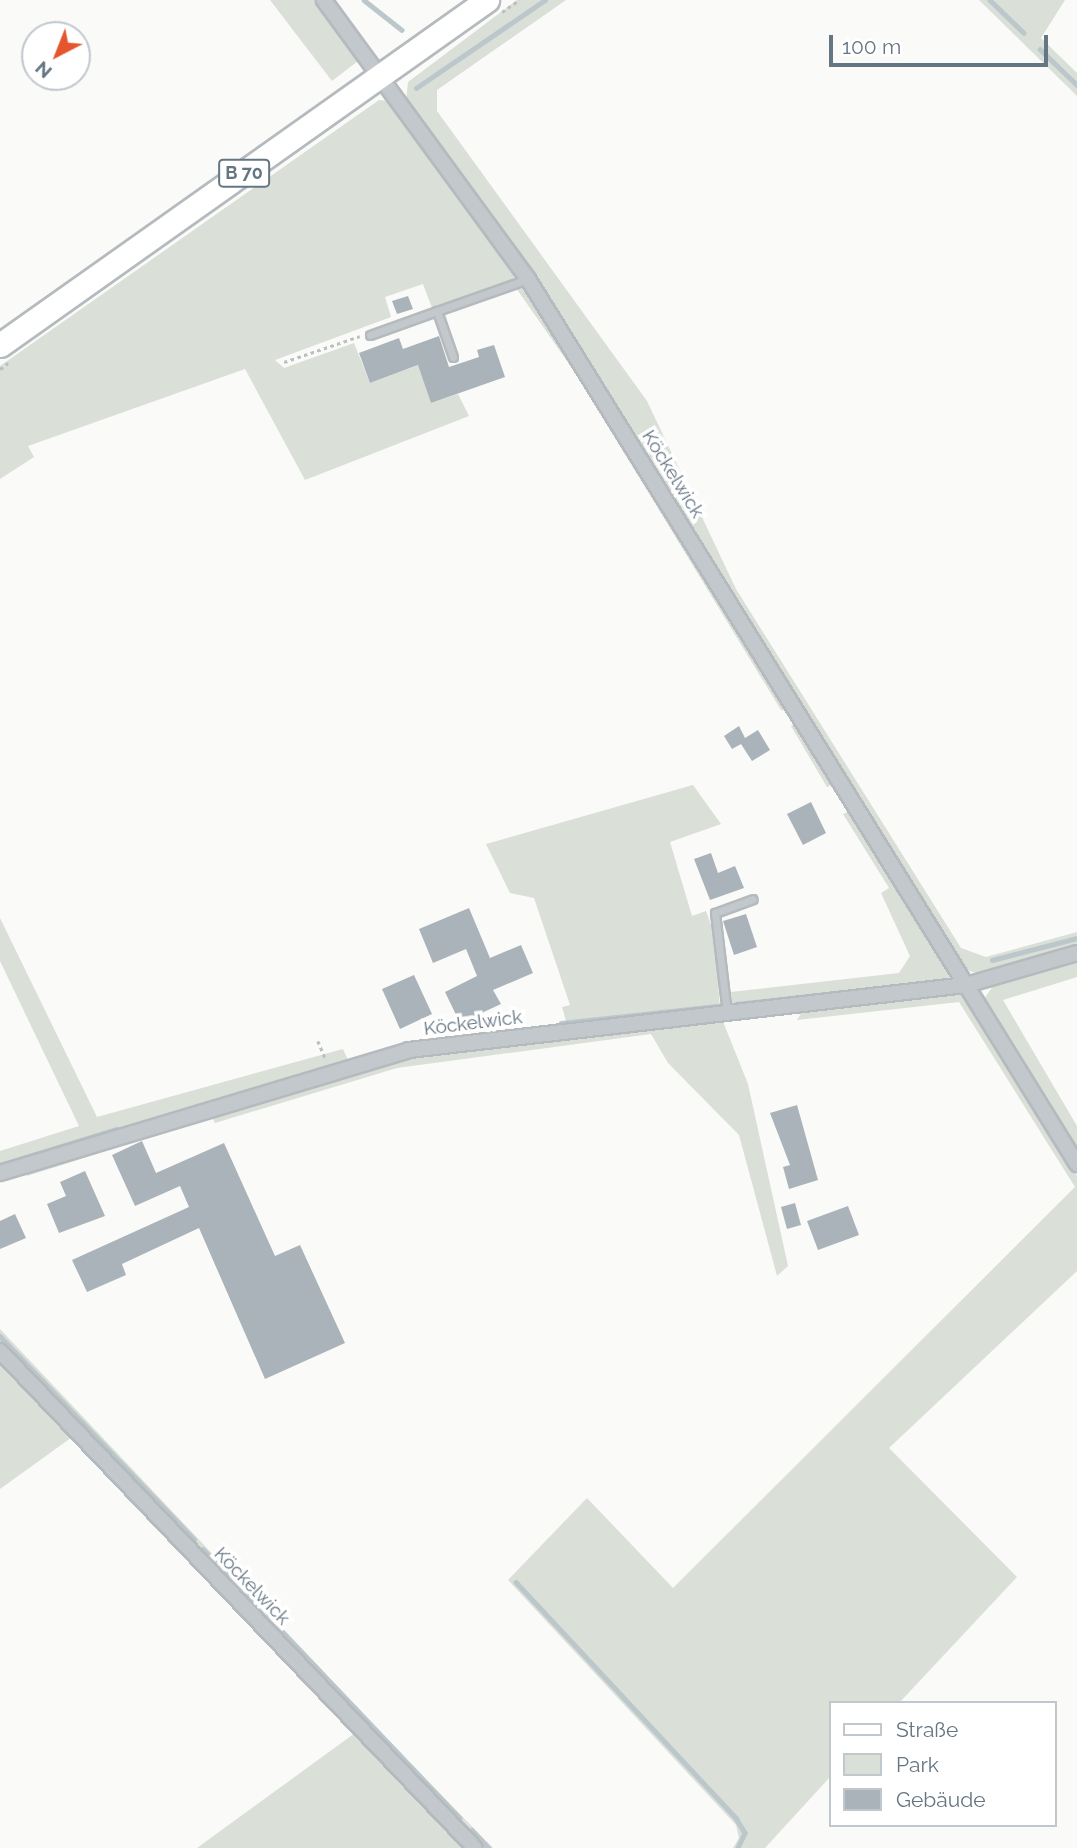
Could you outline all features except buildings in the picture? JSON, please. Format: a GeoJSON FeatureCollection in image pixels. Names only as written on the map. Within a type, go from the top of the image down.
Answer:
{"type":"FeatureCollection","features":[{"type":"Feature","properties":{"kind":"main road","name":"B 70"},"geometry":{"type":"LineString","coordinates":[[0,345],[487,0]]}},
{"type":"Feature","properties":{"kind":"street","name":"Köckelwick"},"geometry":{"type":"LineString","coordinates":[[324,0],[382,75],[528,279],[1077,1164]]}},
{"type":"Feature","properties":{"kind":"street","name":"Köckelwick"},"geometry":{"type":"LineString","coordinates":[[0,1173],[409,1050],[966,985],[1077,953]]}},
{"type":"Feature","properties":{"kind":"street","name":"Köckelwick"},"geometry":{"type":"LineString","coordinates":[[0,1350],[475,1848]]}},
{"type":"Feature","properties":{"kind":"lane"},"geometry":{"type":"LineString","coordinates":[[370,335],[528,279]]}},
{"type":"Feature","properties":{"kind":"lane"},"geometry":{"type":"LineString","coordinates":[[437,311],[453,357]]}},
{"type":"Feature","properties":{"kind":"lane"},"geometry":{"type":"LineString","coordinates":[[727,1013],[715,913],[753,899]]}},
{"type":"Feature","properties":{"kind":"path"},"geometry":{"type":"LineString","coordinates":[[284,362],[370,335]]}},
{"type":"Feature","properties":{"kind":"path"},"geometry":{"type":"LineString","coordinates":[[318,1041],[331,1074]]}},
{"type":"Feature","properties":{"kind":"green space"},"geometry":{"type":"Polygon","coordinates":[[[270,0],[314,0],[358,61],[332,81],[270,0]]]}},
{"type":"Feature","properties":{"kind":"green space"},"geometry":{"type":"Polygon","coordinates":[[[517,0],[566,0],[437,90],[437,111],[647,401],[736,589],[961,948],[986,957],[1077,932],[1077,948],[980,974],[966,970],[573,334],[406,101],[408,82],[517,0]]]}},
{"type":"Feature","properties":{"kind":"green space"},"geometry":{"type":"Polygon","coordinates":[[[979,0],[1065,0],[1041,38],[1077,73],[1077,96],[979,0]]]}},
{"type":"Feature","properties":{"kind":"green space"},"geometry":{"type":"Polygon","coordinates":[[[379,100],[390,101],[516,275],[511,281],[432,308],[423,284],[385,297],[391,317],[275,360],[284,368],[354,343],[370,383],[419,365],[431,403],[458,394],[469,416],[305,480],[245,369],[28,446],[34,457],[0,479],[0,366],[379,100]]]}},
{"type":"Feature","properties":{"kind":"green space"},"geometry":{"type":"Polygon","coordinates":[[[516,288],[527,290],[789,711],[781,710],[576,374],[516,288]]]}},
{"type":"Feature","properties":{"kind":"green space"},"geometry":{"type":"Polygon","coordinates":[[[798,722],[834,784],[827,787],[791,726],[798,722]]]}},
{"type":"Feature","properties":{"kind":"green space"},"geometry":{"type":"Polygon","coordinates":[[[693,785],[721,824],[670,842],[692,916],[706,911],[715,936],[720,1010],[568,1028],[562,1007],[570,1005],[534,898],[510,893],[486,844],[693,785]]]}},
{"type":"Feature","properties":{"kind":"green space"},"geometry":{"type":"Polygon","coordinates":[[[852,810],[948,968],[949,980],[733,1009],[731,992],[899,973],[910,956],[881,893],[889,888],[843,814],[852,810]]]}},
{"type":"Feature","properties":{"kind":"green space"},"geometry":{"type":"Polygon","coordinates":[[[0,918],[97,1117],[343,1049],[349,1062],[0,1169],[0,1151],[79,1126],[0,961],[0,918]]]}},
{"type":"Feature","properties":{"kind":"green space"},"geometry":{"type":"Polygon","coordinates":[[[1077,959],[1077,977],[1003,1000],[1077,1126],[1077,1151],[984,999],[995,983],[1077,959]]]}},
{"type":"Feature","properties":{"kind":"green space"},"geometry":{"type":"Polygon","coordinates":[[[956,993],[967,997],[1077,1176],[1077,1271],[889,1448],[1017,1577],[901,1701],[828,1701],[828,1779],[765,1848],[733,1848],[739,1838],[736,1825],[508,1580],[587,1498],[673,1588],[1075,1187],[959,1002],[797,1020],[804,1009],[956,993]]]}},
{"type":"Feature","properties":{"kind":"green space"},"geometry":{"type":"Polygon","coordinates":[[[722,1019],[748,1084],[788,1266],[777,1276],[739,1135],[668,1063],[651,1034],[397,1068],[215,1123],[211,1115],[390,1061],[452,1048],[722,1019]]]}},
{"type":"Feature","properties":{"kind":"green space"},"geometry":{"type":"Polygon","coordinates":[[[110,1144],[112,1149],[27,1176],[26,1172],[110,1144]]]}},
{"type":"Feature","properties":{"kind":"green space"},"geometry":{"type":"Polygon","coordinates":[[[0,1329],[493,1848],[479,1848],[0,1344],[0,1329]]]}},
{"type":"Feature","properties":{"kind":"green space"},"geometry":{"type":"Polygon","coordinates":[[[0,1359],[75,1435],[0,1489],[0,1359]]]}},
{"type":"Feature","properties":{"kind":"green space"},"geometry":{"type":"Polygon","coordinates":[[[355,1733],[467,1848],[197,1848],[355,1733]]]}},
{"type":"Feature","properties":{"kind":"waterway"},"geometry":{"type":"LineString","coordinates":[[364,0],[402,30]]}},
{"type":"Feature","properties":{"kind":"waterway"},"geometry":{"type":"LineString","coordinates":[[416,88],[545,0]]}},
{"type":"Feature","properties":{"kind":"waterway"},"geometry":{"type":"LineString","coordinates":[[990,0],[1024,33]]}},
{"type":"Feature","properties":{"kind":"waterway"},"geometry":{"type":"LineString","coordinates":[[1040,49],[1077,85]]}},
{"type":"Feature","properties":{"kind":"waterway"},"geometry":{"type":"LineString","coordinates":[[992,960],[1077,938]]}},
{"type":"Feature","properties":{"kind":"waterway"},"geometry":{"type":"LineString","coordinates":[[736,1004],[889,987]]}},
{"type":"Feature","properties":{"kind":"waterway"},"geometry":{"type":"LineString","coordinates":[[561,1023],[717,1006]]}},
{"type":"Feature","properties":{"kind":"waterway"},"geometry":{"type":"LineString","coordinates":[[0,1165],[117,1129]]}},
{"type":"Feature","properties":{"kind":"waterway"},"geometry":{"type":"LineString","coordinates":[[0,1336],[194,1539]]}},
{"type":"Feature","properties":{"kind":"waterway"},"geometry":{"type":"LineString","coordinates":[[203,1549],[267,1616]]}},
{"type":"Feature","properties":{"kind":"waterway"},"geometry":{"type":"LineString","coordinates":[[516,1582],[736,1818],[745,1833],[738,1848]]}},
{"type":"Feature","properties":{"kind":"waterway"},"geometry":{"type":"LineString","coordinates":[[279,1628],[460,1818]]}},
{"type":"Feature","properties":{"kind":"waterway"},"geometry":{"type":"LineString","coordinates":[[472,1830],[489,1848]]}}]}
